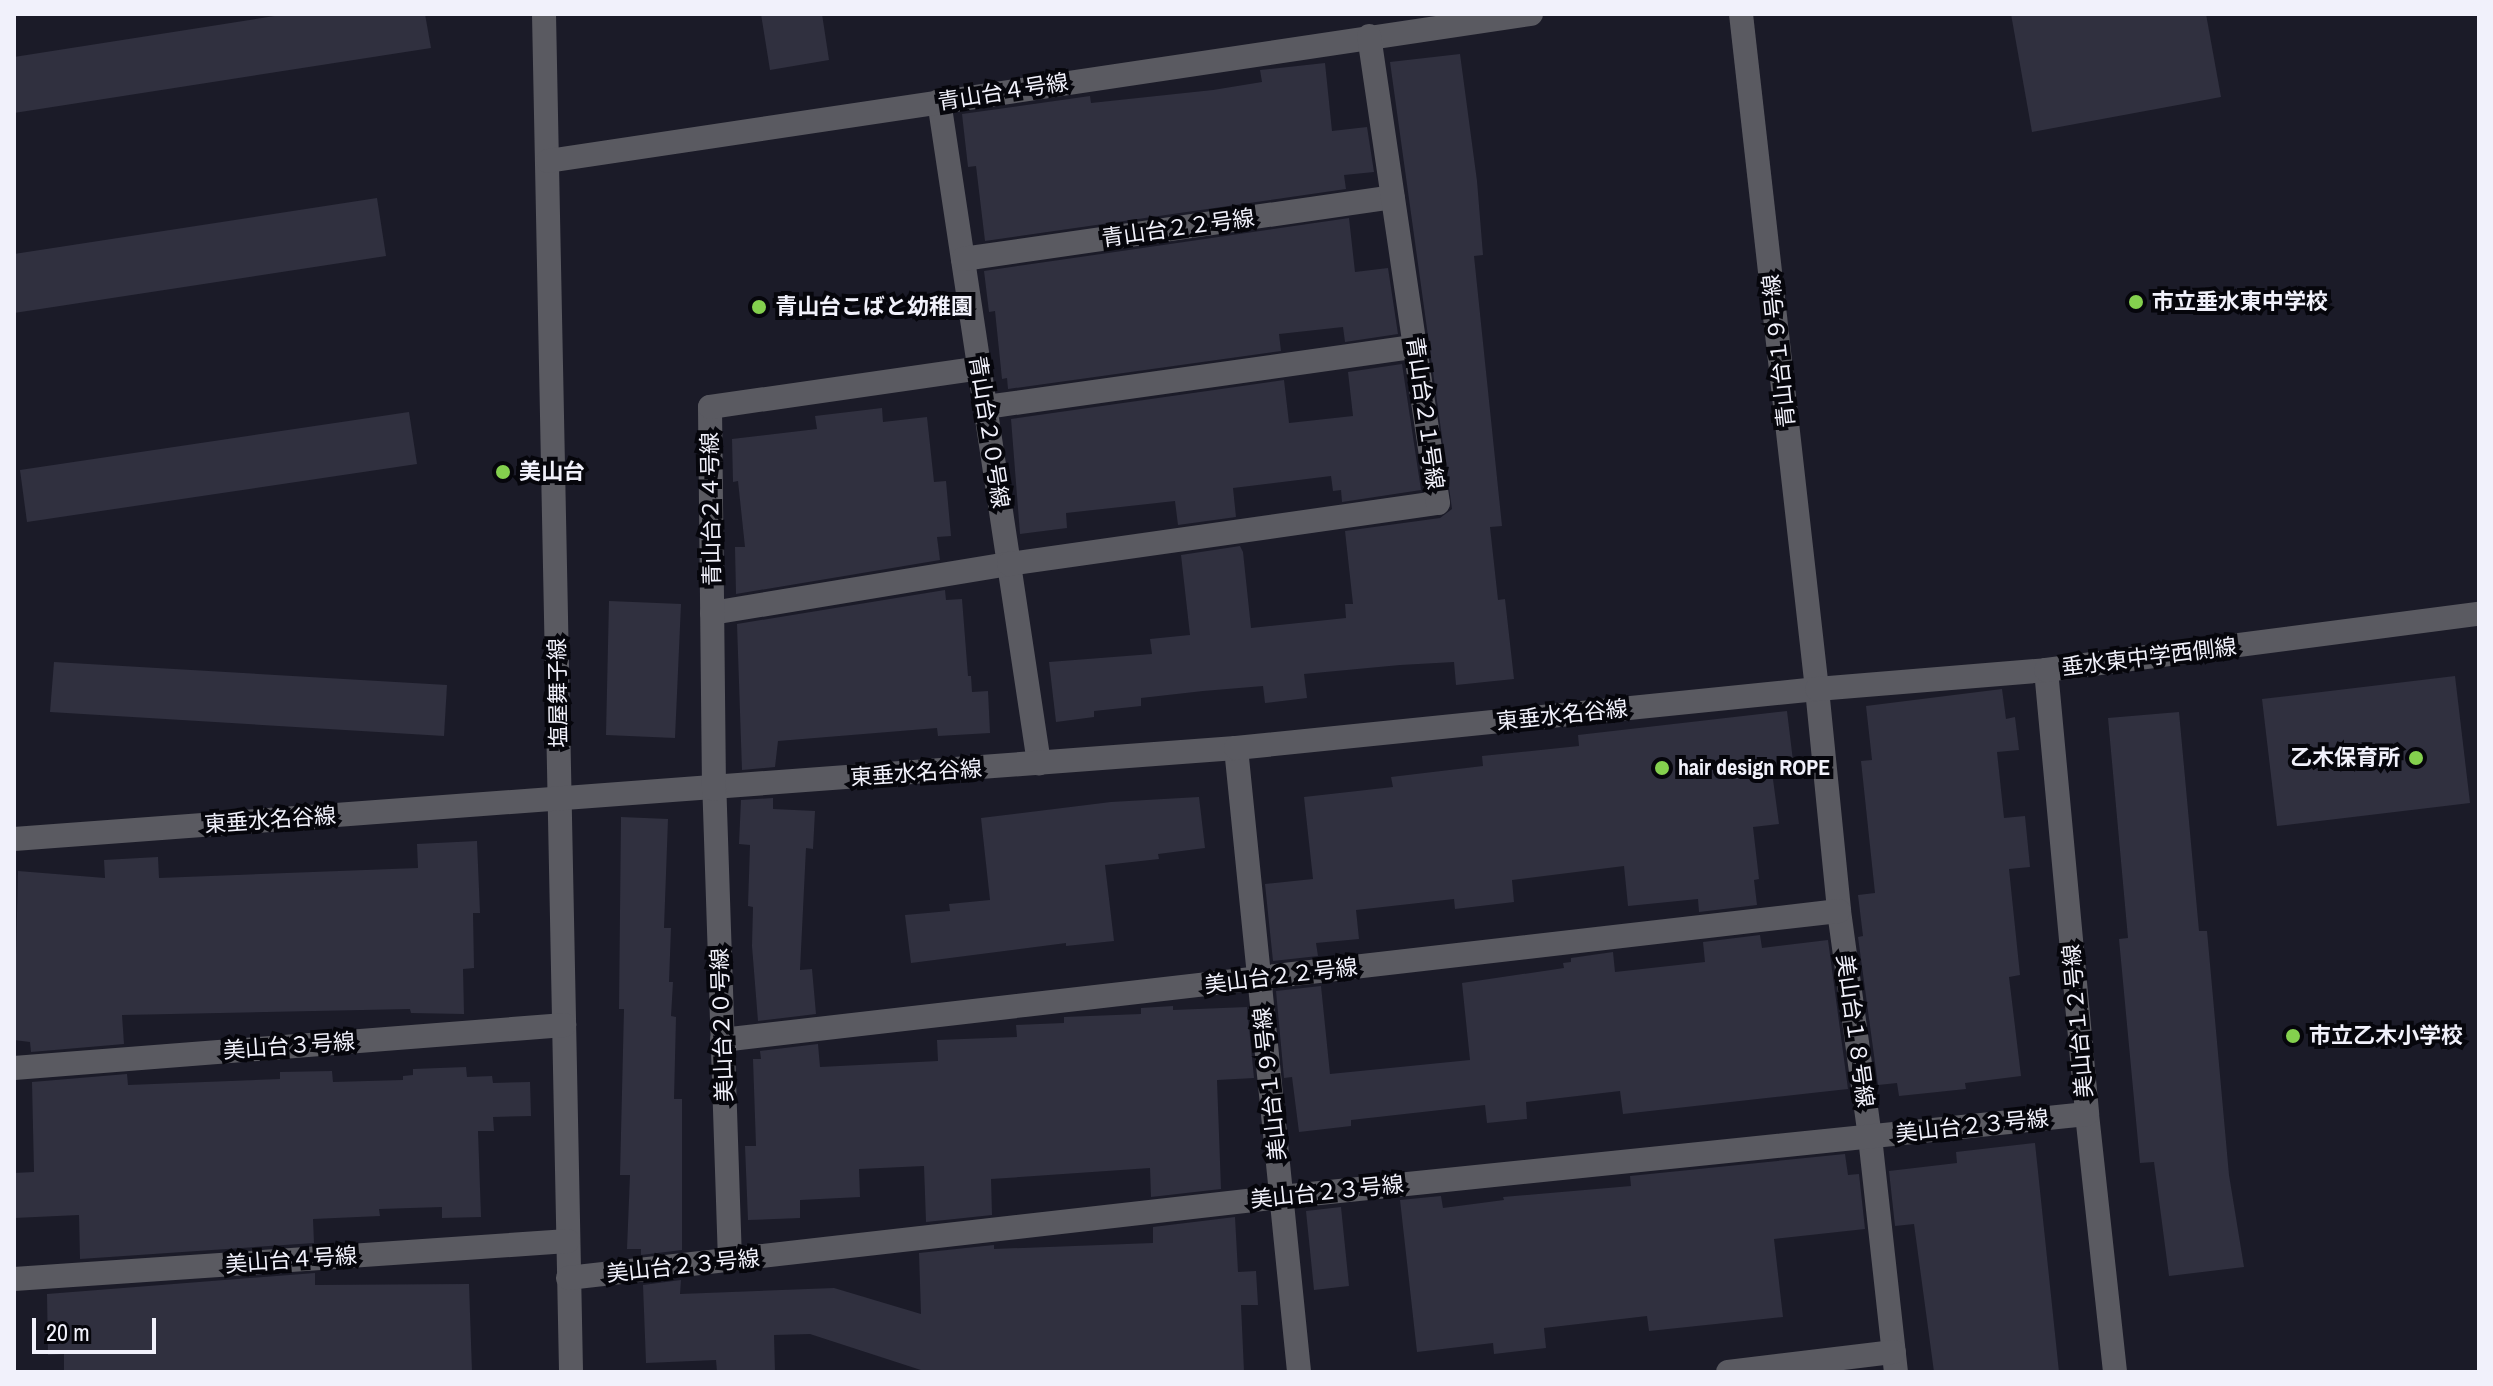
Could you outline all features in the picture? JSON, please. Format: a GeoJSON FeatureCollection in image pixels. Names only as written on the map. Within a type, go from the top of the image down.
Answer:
{"type":"FeatureCollection","features":[{"type":"Feature","properties":{"kind":"street","name":"塩屋舞子線"},"geometry":{"type":"LineString","coordinates":[[544,14],[571,1372]]}},
{"type":"Feature","properties":{"kind":"street","name":"青山台４号線"},"geometry":{"type":"LineString","coordinates":[[548,161],[1369,36],[1457,18],[1531,14]]}},
{"type":"Feature","properties":{"kind":"street","name":"青山台１９号線"},"geometry":{"type":"LineString","coordinates":[[1741,14],[1817,689]]}},
{"type":"Feature","properties":{"kind":"street","name":"青山台２１号線"},"geometry":{"type":"LineString","coordinates":[[1009,564],[1438,503],[1369,36]]}},
{"type":"Feature","properties":{"kind":"street","name":"青山台２０号線"},"geometry":{"type":"LineString","coordinates":[[939,101],[1039,763]]}},
{"type":"Feature","properties":{"kind":"street","name":"青山台２２号線"},"geometry":{"type":"LineString","coordinates":[[963,259],[1393,197]]}},
{"type":"Feature","properties":{"kind":"street"},"geometry":{"type":"LineString","coordinates":[[986,407],[1415,347]]}},
{"type":"Feature","properties":{"kind":"street","name":"青山台２４号線"},"geometry":{"type":"LineString","coordinates":[[714,789],[710,407],[980,368]]}},
{"type":"Feature","properties":{"kind":"street"},"geometry":{"type":"LineString","coordinates":[[712,613],[1009,564]]}},
{"type":"Feature","properties":{"kind":"street","name":"垂水東中学西側線"},"geometry":{"type":"LineString","coordinates":[[1817,689],[2046,670],[2479,614]]}},
{"type":"Feature","properties":{"kind":"street","name":"美山台１２号線"},"geometry":{"type":"LineString","coordinates":[[2046,670],[2087,1114],[2115,1372]]}},
{"type":"Feature","properties":{"kind":"street","name":"東垂水名谷線"},"geometry":{"type":"LineString","coordinates":[[14,839],[1236,748],[1817,689]]}},
{"type":"Feature","properties":{"kind":"street","name":"美山台１８号線"},"geometry":{"type":"LineString","coordinates":[[1817,689],[1839,911],[1870,1137],[1895,1362]]}},
{"type":"Feature","properties":{"kind":"street","name":"美山台１９号線"},"geometry":{"type":"LineString","coordinates":[[1236,748],[1299,1372]]}},
{"type":"Feature","properties":{"kind":"street","name":"美山台２０号線"},"geometry":{"type":"LineString","coordinates":[[714,789],[730,1261]]}},
{"type":"Feature","properties":{"kind":"street","name":"美山台２２号線"},"geometry":{"type":"LineString","coordinates":[[722,1040],[1839,911]]}},
{"type":"Feature","properties":{"kind":"street","name":"美山台３号線"},"geometry":{"type":"LineString","coordinates":[[14,1068],[564,1025]]}},
{"type":"Feature","properties":{"kind":"street","name":"美山台２３号線"},"geometry":{"type":"LineString","coordinates":[[568,1278],[1281,1197],[2087,1114]]}},
{"type":"Feature","properties":{"kind":"street","name":"美山台４号線"},"geometry":{"type":"LineString","coordinates":[[14,1279],[568,1241]]}},
{"type":"Feature","properties":{"kind":"street"},"geometry":{"type":"LineString","coordinates":[[1728,1372],[1895,1362]]}},
{"type":"Feature","properties":{"kind":"building"},"geometry":{"type":"Polygon","coordinates":[[[287,14],[425,14],[431,48],[14,113],[14,57],[287,14]]]}},
{"type":"Feature","properties":{"kind":"building"},"geometry":{"type":"Polygon","coordinates":[[[761,14],[822,14],[829,60],[770,70],[761,14]]]}},
{"type":"Feature","properties":{"kind":"building"},"geometry":{"type":"Polygon","coordinates":[[[2011,14],[2206,14],[2221,97],[2032,132],[2011,14]]]}},
{"type":"Feature","properties":{"kind":"building"},"geometry":{"type":"Polygon","coordinates":[[[1460,54],[1477,181],[1483,255],[1474,256],[1502,526],[1490,527],[1498,600],[1505,599],[1514,679],[1456,685],[1454,662],[1304,674],[1307,698],[1265,703],[1263,686],[1203,691],[1141,698],[1141,706],[1094,711],[1094,717],[1056,722],[1049,662],[1152,654],[1150,639],[1190,635],[1181,555],[1240,546],[1251,628],[1346,618],[1345,604],[1353,604],[1345,531],[1440,518],[1452,509],[1390,62],[1460,54]]]}},
{"type":"Feature","properties":{"kind":"building"},"geometry":{"type":"Polygon","coordinates":[[[1325,63],[1332,131],[1367,127],[1374,172],[1344,175],[1346,189],[985,241],[976,166],[968,167],[962,114],[1090,96],[1091,103],[1213,90],[1262,82],[1260,70],[1325,63]]]}},
{"type":"Feature","properties":{"kind":"building"},"geometry":{"type":"Polygon","coordinates":[[[377,198],[386,256],[14,313],[14,254],[377,198]]]}},
{"type":"Feature","properties":{"kind":"building"},"geometry":{"type":"Polygon","coordinates":[[[1349,218],[1355,272],[1388,268],[1398,334],[1345,342],[1343,327],[1279,334],[1281,351],[1008,389],[1007,378],[1002,379],[995,311],[989,312],[984,271],[1349,218]]]}},
{"type":"Feature","properties":{"kind":"building"},"geometry":{"type":"Polygon","coordinates":[[[1402,364],[1421,490],[1342,502],[1341,490],[1333,491],[1331,476],[1233,488],[1236,517],[1178,525],[1175,501],[1066,513],[1067,528],[1020,534],[1011,419],[1284,380],[1289,423],[1353,416],[1348,372],[1402,364]]]}},
{"type":"Feature","properties":{"kind":"building"},"geometry":{"type":"Polygon","coordinates":[[[882,408],[883,422],[927,417],[934,482],[946,481],[951,536],[937,537],[940,560],[736,594],[735,547],[745,547],[738,481],[733,482],[732,439],[817,429],[815,416],[882,408]]]}},
{"type":"Feature","properties":{"kind":"building"},"geometry":{"type":"Polygon","coordinates":[[[409,412],[417,464],[27,522],[20,470],[409,412]]]}},
{"type":"Feature","properties":{"kind":"building"},"geometry":{"type":"Polygon","coordinates":[[[945,590],[946,600],[962,599],[968,676],[971,676],[972,692],[988,691],[990,733],[938,736],[937,728],[778,741],[775,767],[742,770],[737,624],[945,590]]]}},
{"type":"Feature","properties":{"kind":"building"},"geometry":{"type":"Polygon","coordinates":[[[609,601],[681,604],[675,738],[606,735],[609,601]]]}},
{"type":"Feature","properties":{"kind":"building"},"geometry":{"type":"Polygon","coordinates":[[[54,662],[447,685],[444,736],[50,712],[54,662]]]}},
{"type":"Feature","properties":{"kind":"building"},"geometry":{"type":"Polygon","coordinates":[[[2455,676],[2470,803],[2277,826],[2262,699],[2455,676]]]}},
{"type":"Feature","properties":{"kind":"building"},"geometry":{"type":"Polygon","coordinates":[[[2002,689],[2006,719],[2015,717],[2019,750],[1997,752],[2004,818],[2025,816],[2030,867],[2009,869],[2020,975],[2009,977],[2021,1076],[1965,1083],[1966,1089],[1899,1096],[1897,1083],[1878,1085],[1858,937],[1863,936],[1858,895],[1875,893],[1861,761],[1872,760],[1866,706],[2002,689]]]}},
{"type":"Feature","properties":{"kind":"building"},"geometry":{"type":"Polygon","coordinates":[[[1787,711],[1794,769],[1772,772],[1779,824],[1753,827],[1759,879],[1754,880],[1757,905],[1699,912],[1698,899],[1628,906],[1624,866],[1512,880],[1514,902],[1455,909],[1454,899],[1356,910],[1359,939],[1316,943],[1318,956],[1273,961],[1265,884],[1313,879],[1304,797],[1393,787],[1391,777],[1483,766],[1482,756],[1579,746],[1578,735],[1787,711]]]}},
{"type":"Feature","properties":{"kind":"building"},"geometry":{"type":"Polygon","coordinates":[[[2179,712],[2199,931],[2207,931],[2229,1175],[2244,1267],[2169,1276],[2154,1162],[2140,1163],[2119,939],[2128,938],[2108,718],[2179,712]]]}},
{"type":"Feature","properties":{"kind":"building"},"geometry":{"type":"Polygon","coordinates":[[[1199,797],[1205,848],[1158,854],[1159,859],[1105,865],[1114,941],[1066,946],[1066,943],[911,963],[905,915],[950,911],[949,904],[990,900],[981,818],[1111,802],[1199,797]]]}},
{"type":"Feature","properties":{"kind":"building"},"geometry":{"type":"Polygon","coordinates":[[[773,798],[773,809],[815,811],[813,849],[806,848],[800,970],[812,969],[816,1014],[758,1021],[752,946],[753,907],[748,906],[750,845],[739,844],[741,800],[773,798]]]}},
{"type":"Feature","properties":{"kind":"building"},"geometry":{"type":"Polygon","coordinates":[[[621,817],[668,819],[664,928],[671,928],[669,982],[673,982],[671,1016],[676,1017],[674,1099],[682,1099],[682,1250],[641,1255],[641,1249],[627,1249],[630,1175],[620,1175],[624,1009],[619,1009],[621,817]]]}},
{"type":"Feature","properties":{"kind":"building"},"geometry":{"type":"Polygon","coordinates":[[[477,841],[480,913],[473,913],[474,968],[463,969],[464,1014],[411,1013],[410,1009],[122,1015],[124,1044],[31,1052],[30,1042],[14,1040],[18,871],[105,878],[104,860],[158,857],[159,878],[418,868],[417,844],[477,841]]]}},
{"type":"Feature","properties":{"kind":"building"},"geometry":{"type":"Polygon","coordinates":[[[1760,935],[1762,948],[1828,940],[1848,1089],[1623,1114],[1620,1091],[1526,1102],[1527,1119],[1487,1123],[1485,1105],[1351,1120],[1351,1126],[1299,1132],[1292,1077],[1284,1078],[1276,991],[1321,986],[1330,1074],[1470,1060],[1462,983],[1564,968],[1563,963],[1571,962],[1571,958],[1613,952],[1615,972],[1705,962],[1703,942],[1760,935]]]}},
{"type":"Feature","properties":{"kind":"building"},"geometry":{"type":"Polygon","coordinates":[[[1173,1006],[1173,1010],[1247,1007],[1254,1078],[1217,1080],[1221,1189],[1151,1197],[1150,1168],[991,1179],[992,1215],[926,1222],[924,1166],[859,1169],[860,1197],[800,1200],[800,1218],[748,1220],[745,1146],[756,1146],[753,1059],[761,1059],[760,1051],[818,1044],[820,1067],[938,1061],[937,1040],[1017,1037],[1016,1025],[1064,1023],[1064,1017],[1141,1014],[1141,1008],[1173,1006]]]}},
{"type":"Feature","properties":{"kind":"building"},"geometry":{"type":"Polygon","coordinates":[[[466,1067],[467,1077],[492,1076],[493,1083],[530,1082],[531,1116],[493,1117],[494,1131],[478,1131],[481,1217],[442,1218],[442,1207],[379,1209],[380,1216],[313,1219],[314,1243],[80,1259],[79,1215],[14,1218],[14,1173],[34,1172],[32,1082],[127,1074],[128,1085],[280,1079],[280,1072],[332,1071],[333,1082],[403,1080],[403,1076],[413,1075],[413,1069],[466,1067]]]}},
{"type":"Feature","properties":{"kind":"building"},"geometry":{"type":"Polygon","coordinates":[[[2035,1143],[2059,1372],[1934,1372],[1914,1224],[1895,1226],[1889,1171],[1957,1163],[1956,1152],[2035,1143]]]}},
{"type":"Feature","properties":{"kind":"building"},"geometry":{"type":"Polygon","coordinates":[[[1845,1154],[1848,1175],[1859,1174],[1865,1229],[1774,1239],[1783,1317],[1649,1331],[1647,1316],[1544,1328],[1546,1348],[1494,1354],[1493,1343],[1417,1352],[1400,1200],[1441,1196],[1443,1208],[1504,1200],[1503,1197],[1631,1186],[1630,1176],[1845,1154]]]}},
{"type":"Feature","properties":{"kind":"building"},"geometry":{"type":"Polygon","coordinates":[[[1341,1207],[1349,1286],[1314,1290],[1306,1211],[1341,1207]]]}},
{"type":"Feature","properties":{"kind":"building"},"geometry":{"type":"Polygon","coordinates":[[[1235,1217],[1238,1272],[1256,1271],[1258,1305],[1241,1305],[1244,1372],[927,1372],[810,1334],[774,1335],[775,1372],[717,1372],[716,1360],[646,1363],[643,1285],[681,1280],[680,1294],[834,1288],[921,1314],[919,1253],[994,1245],[994,1249],[1153,1243],[1153,1227],[1235,1217]]]}},
{"type":"Feature","properties":{"kind":"building"},"geometry":{"type":"Polygon","coordinates":[[[315,1273],[315,1285],[469,1284],[472,1372],[64,1372],[64,1354],[48,1355],[47,1294],[315,1273]]]}},
{"type":"Feature","properties":{"kind":"place","name":"市立垂水東中学校"},"geometry":{"type":"Point","coordinates":[2136,302]}},
{"type":"Feature","properties":{"kind":"place","name":"青山台こばと幼稚園"},"geometry":{"type":"Point","coordinates":[759,307]}},
{"type":"Feature","properties":{"kind":"place","name":"美山台"},"geometry":{"type":"Point","coordinates":[503,472]}},
{"type":"Feature","properties":{"kind":"place","name":"乙木保育所"},"geometry":{"type":"Point","coordinates":[2416,758]}},
{"type":"Feature","properties":{"kind":"place","name":"hair design ROPE"},"geometry":{"type":"Point","coordinates":[1662,768]}},
{"type":"Feature","properties":{"kind":"place","name":"市立乙木小学校"},"geometry":{"type":"Point","coordinates":[2293,1036]}}]}
